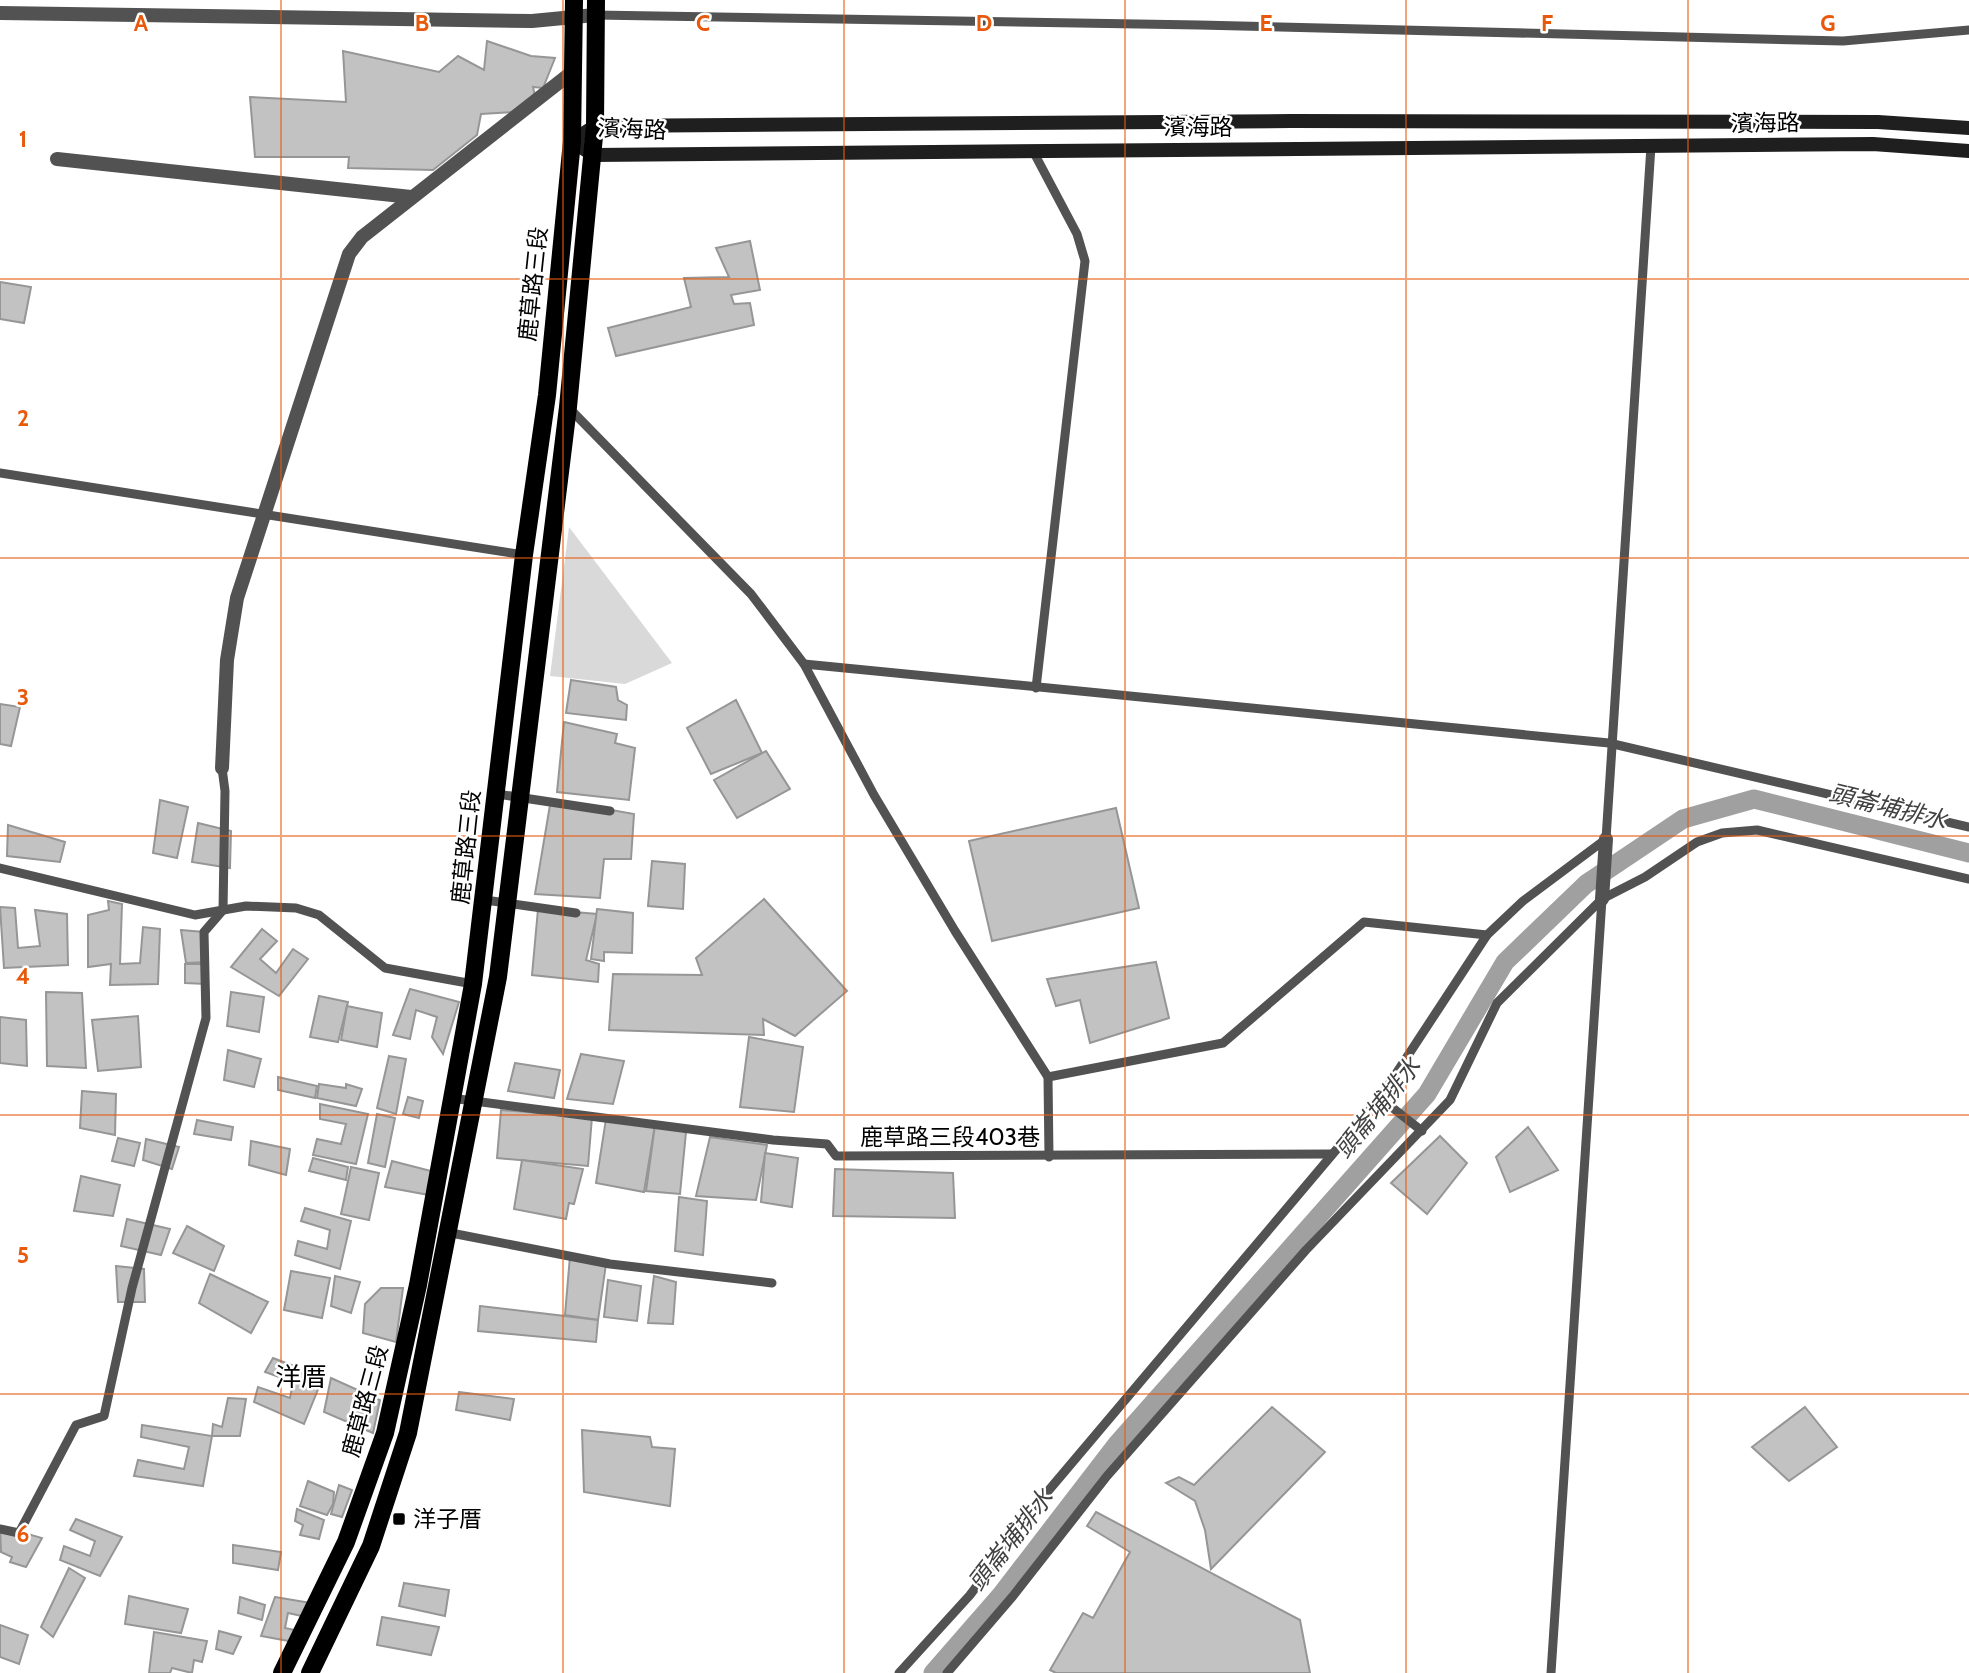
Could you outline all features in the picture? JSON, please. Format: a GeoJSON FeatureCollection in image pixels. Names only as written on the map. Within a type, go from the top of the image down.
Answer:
{"type":"FeatureCollection","features":[{"type":"Feature","properties":{"kind":"main road","name":"鹿草路三段"},"geometry":{"type":"LineString","coordinates":[[310,1673],[371,1546],[389,1499],[408,1433],[498,977],[568,407],[595,126],[595,7]]}},
{"type":"Feature","properties":{"kind":"main road","name":"鹿草路三段"},"geometry":{"type":"LineString","coordinates":[[282,1673],[346,1542],[385,1433],[402,1363],[473,984],[524,555],[547,395],[572,141],[573,8]]}},
{"type":"Feature","properties":{"kind":"main road"},"geometry":{"type":"LineString","coordinates":[[365,1492],[389,1499]]}},
{"type":"Feature","properties":{"kind":"main road"},"geometry":{"type":"LineString","coordinates":[[346,1542],[371,1546]]}},
{"type":"Feature","properties":{"kind":"street"},"geometry":{"type":"LineString","coordinates":[[0,13],[532,21],[573,8],[595,7]]}},
{"type":"Feature","properties":{"kind":"street"},"geometry":{"type":"LineString","coordinates":[[222,768],[226,660],[237,598],[349,254],[362,237],[411,197],[571,73]]}},
{"type":"Feature","properties":{"kind":"street","name":"濱海路"},"geometry":{"type":"LineString","coordinates":[[1969,128],[1878,122],[1346,121],[595,126],[572,141],[593,155],[1873,145],[1969,151]]}},
{"type":"Feature","properties":{"kind":"street"},"geometry":{"type":"LineString","coordinates":[[57,159],[411,197]]}},
{"type":"Feature","properties":{"kind":"street"},"geometry":{"type":"LineString","coordinates":[[1602,899],[1606,839]]}},
{"type":"Feature","properties":{"kind":"lane"},"geometry":{"type":"LineString","coordinates":[[595,7],[1843,41],[1969,30]]}},
{"type":"Feature","properties":{"kind":"lane"},"geometry":{"type":"LineString","coordinates":[[900,1673],[970,1595],[1049,1490],[1380,1098],[1487,935],[1523,901],[1606,839],[1609,743],[1651,146]]}},
{"type":"Feature","properties":{"kind":"lane"},"geometry":{"type":"LineString","coordinates":[[1033,151],[1077,234],[1085,261],[1036,688]]}},
{"type":"Feature","properties":{"kind":"lane"},"geometry":{"type":"LineString","coordinates":[[568,407],[751,594],[804,664],[874,794],[954,931],[1048,1077],[1049,1157]]}},
{"type":"Feature","properties":{"kind":"lane"},"geometry":{"type":"LineString","coordinates":[[0,473],[524,555]]}},
{"type":"Feature","properties":{"kind":"lane"},"geometry":{"type":"LineString","coordinates":[[804,664],[1609,743],[1969,827]]}},
{"type":"Feature","properties":{"kind":"lane"},"geometry":{"type":"LineString","coordinates":[[0,1529],[19,1534],[76,1425],[104,1416],[132,1288],[206,1018],[204,932],[223,910],[225,791],[222,768]]}},
{"type":"Feature","properties":{"kind":"lane"},"geometry":{"type":"LineString","coordinates":[[497,794],[610,811]]}},
{"type":"Feature","properties":{"kind":"lane"},"geometry":{"type":"LineString","coordinates":[[947,1673],[1013,1596],[1107,1476],[1306,1250],[1450,1100],[1497,1003],[1602,899],[1645,877],[1697,842],[1722,833],[1757,830],[1969,879]]}},
{"type":"Feature","properties":{"kind":"lane"},"geometry":{"type":"LineString","coordinates":[[0,868],[195,915],[246,906],[296,908],[319,915],[385,968],[473,984]]}},
{"type":"Feature","properties":{"kind":"lane"},"geometry":{"type":"LineString","coordinates":[[1551,1673],[1602,899]]}},
{"type":"Feature","properties":{"kind":"lane"},"geometry":{"type":"LineString","coordinates":[[485,900],[576,913]]}},
{"type":"Feature","properties":{"kind":"lane"},"geometry":{"type":"LineString","coordinates":[[1048,1077],[1223,1043],[1364,922],[1487,935]]}},
{"type":"Feature","properties":{"kind":"lane","name":"鹿草路三段403巷"},"geometry":{"type":"LineString","coordinates":[[451,1098],[773,1140],[827,1144],[836,1156],[1332,1154]]}},
{"type":"Feature","properties":{"kind":"lane"},"geometry":{"type":"LineString","coordinates":[[1380,1098],[1422,1130]]}},
{"type":"Feature","properties":{"kind":"lane"},"geometry":{"type":"LineString","coordinates":[[446,1232],[610,1264],[772,1283]]}},
{"type":"Feature","properties":{"kind":"shaded area"},"geometry":{"type":"Polygon","coordinates":[[[569,527],[672,663],[625,684],[550,676],[569,527]]]}},
{"type":"Feature","properties":{"kind":"building"},"geometry":{"type":"Polygon","coordinates":[[[487,41],[531,56],[555,58],[543,88],[533,87],[535,96],[514,112],[481,114],[477,135],[433,170],[348,168],[349,157],[255,157],[250,97],[346,102],[343,51],[439,72],[458,56],[484,70],[487,41]]]}},
{"type":"Feature","properties":{"kind":"building"},"geometry":{"type":"Polygon","coordinates":[[[750,241],[760,290],[731,295],[734,304],[750,303],[754,325],[616,356],[608,328],[691,307],[684,278],[729,277],[716,248],[750,241]]]}},
{"type":"Feature","properties":{"kind":"building"},"geometry":{"type":"Polygon","coordinates":[[[0,282],[31,287],[24,323],[0,319],[0,282]]]}},
{"type":"Feature","properties":{"kind":"building"},"geometry":{"type":"Polygon","coordinates":[[[571,680],[616,687],[618,700],[627,705],[626,720],[566,713],[571,680]]]}},
{"type":"Feature","properties":{"kind":"building"},"geometry":{"type":"Polygon","coordinates":[[[736,700],[762,753],[711,774],[687,728],[736,700]]]}},
{"type":"Feature","properties":{"kind":"building"},"geometry":{"type":"Polygon","coordinates":[[[0,704],[20,707],[11,746],[0,744],[0,704]]]}},
{"type":"Feature","properties":{"kind":"building"},"geometry":{"type":"Polygon","coordinates":[[[564,722],[617,734],[615,743],[635,748],[629,800],[557,792],[564,722]]]}},
{"type":"Feature","properties":{"kind":"building"},"geometry":{"type":"Polygon","coordinates":[[[766,751],[790,789],[737,818],[714,780],[766,751]]]}},
{"type":"Feature","properties":{"kind":"building"},"geometry":{"type":"Polygon","coordinates":[[[551,799],[634,814],[631,859],[604,859],[600,898],[535,894],[551,799]]]}},
{"type":"Feature","properties":{"kind":"building"},"geometry":{"type":"Polygon","coordinates":[[[160,800],[188,807],[177,858],[153,853],[160,800]]]}},
{"type":"Feature","properties":{"kind":"building"},"geometry":{"type":"Polygon","coordinates":[[[1116,808],[1139,908],[992,941],[969,841],[1116,808]]]}},
{"type":"Feature","properties":{"kind":"building"},"geometry":{"type":"Polygon","coordinates":[[[198,823],[231,831],[230,868],[192,862],[198,823]]]}},
{"type":"Feature","properties":{"kind":"building"},"geometry":{"type":"Polygon","coordinates":[[[8,825],[65,842],[60,862],[7,856],[8,825]]]}},
{"type":"Feature","properties":{"kind":"building"},"geometry":{"type":"Polygon","coordinates":[[[652,861],[685,864],[683,909],[648,906],[652,861]]]}},
{"type":"Feature","properties":{"kind":"building"},"geometry":{"type":"Polygon","coordinates":[[[764,899],[847,991],[795,1036],[763,1019],[764,1035],[609,1030],[613,974],[702,975],[696,958],[764,899]]]}},
{"type":"Feature","properties":{"kind":"building"},"geometry":{"type":"Polygon","coordinates":[[[108,901],[122,904],[120,964],[140,963],[143,927],[160,929],[158,984],[110,985],[111,964],[88,967],[88,915],[109,910],[108,901]]]}},
{"type":"Feature","properties":{"kind":"building"},"geometry":{"type":"Polygon","coordinates":[[[0,907],[15,908],[18,948],[40,946],[35,910],[67,914],[68,965],[4,968],[0,907]]]}},
{"type":"Feature","properties":{"kind":"building"},"geometry":{"type":"Polygon","coordinates":[[[538,909],[597,914],[586,960],[599,964],[598,982],[532,975],[538,909]]]}},
{"type":"Feature","properties":{"kind":"building"},"geometry":{"type":"Polygon","coordinates":[[[597,909],[633,913],[632,953],[604,952],[604,961],[591,959],[597,909]]]}},
{"type":"Feature","properties":{"kind":"building"},"geometry":{"type":"Polygon","coordinates":[[[262,929],[277,941],[260,959],[276,973],[293,949],[308,959],[279,996],[231,967],[262,929]]]}},
{"type":"Feature","properties":{"kind":"building"},"geometry":{"type":"Polygon","coordinates":[[[181,930],[204,932],[208,962],[186,963],[181,930]]]}},
{"type":"Feature","properties":{"kind":"building"},"geometry":{"type":"Polygon","coordinates":[[[1156,962],[1169,1018],[1090,1043],[1080,1000],[1056,1006],[1047,979],[1156,962]]]}},
{"type":"Feature","properties":{"kind":"building"},"geometry":{"type":"Polygon","coordinates":[[[185,964],[208,964],[206,984],[185,983],[185,964]]]}},
{"type":"Feature","properties":{"kind":"building"},"geometry":{"type":"Polygon","coordinates":[[[410,989],[459,1002],[443,1054],[432,1037],[437,1017],[416,1010],[410,1039],[393,1035],[410,989]]]}},
{"type":"Feature","properties":{"kind":"building"},"geometry":{"type":"Polygon","coordinates":[[[46,992],[82,993],[86,1068],[47,1066],[46,992]]]}},
{"type":"Feature","properties":{"kind":"building"},"geometry":{"type":"Polygon","coordinates":[[[231,992],[264,997],[259,1032],[227,1026],[231,992]]]}},
{"type":"Feature","properties":{"kind":"building"},"geometry":{"type":"Polygon","coordinates":[[[319,996],[348,1002],[338,1042],[310,1037],[319,996]]]}},
{"type":"Feature","properties":{"kind":"building"},"geometry":{"type":"Polygon","coordinates":[[[347,1006],[382,1013],[377,1047],[341,1040],[347,1006]]]}},
{"type":"Feature","properties":{"kind":"building"},"geometry":{"type":"Polygon","coordinates":[[[138,1016],[141,1067],[98,1071],[92,1020],[138,1016]]]}},
{"type":"Feature","properties":{"kind":"building"},"geometry":{"type":"Polygon","coordinates":[[[0,1017],[26,1020],[27,1066],[0,1063],[0,1017]]]}},
{"type":"Feature","properties":{"kind":"building"},"geometry":{"type":"Polygon","coordinates":[[[749,1037],[803,1047],[794,1112],[740,1107],[749,1037]]]}},
{"type":"Feature","properties":{"kind":"building"},"geometry":{"type":"Polygon","coordinates":[[[228,1050],[261,1059],[254,1087],[224,1080],[228,1050]]]}},
{"type":"Feature","properties":{"kind":"building"},"geometry":{"type":"Polygon","coordinates":[[[581,1054],[624,1061],[613,1104],[567,1099],[581,1054]]]}},
{"type":"Feature","properties":{"kind":"building"},"geometry":{"type":"Polygon","coordinates":[[[389,1056],[406,1059],[396,1114],[377,1108],[389,1056]]]}},
{"type":"Feature","properties":{"kind":"building"},"geometry":{"type":"Polygon","coordinates":[[[515,1063],[560,1070],[554,1098],[508,1091],[515,1063]]]}},
{"type":"Feature","properties":{"kind":"building"},"geometry":{"type":"Polygon","coordinates":[[[278,1077],[317,1086],[315,1098],[278,1090],[278,1077]]]}},
{"type":"Feature","properties":{"kind":"building"},"geometry":{"type":"Polygon","coordinates":[[[319,1084],[346,1088],[346,1084],[362,1089],[356,1106],[317,1098],[319,1084]]]}},
{"type":"Feature","properties":{"kind":"building"},"geometry":{"type":"Polygon","coordinates":[[[82,1091],[116,1094],[115,1135],[80,1128],[82,1091]]]}},
{"type":"Feature","properties":{"kind":"building"},"geometry":{"type":"Polygon","coordinates":[[[408,1097],[423,1101],[419,1118],[403,1114],[408,1097]]]}},
{"type":"Feature","properties":{"kind":"building"},"geometry":{"type":"Polygon","coordinates":[[[320,1104],[368,1114],[356,1164],[313,1155],[317,1139],[341,1144],[346,1124],[320,1119],[320,1104]]]}},
{"type":"Feature","properties":{"kind":"building"},"geometry":{"type":"Polygon","coordinates":[[[501,1110],[592,1117],[588,1166],[497,1158],[501,1110]]]}},
{"type":"Feature","properties":{"kind":"building"},"geometry":{"type":"Polygon","coordinates":[[[377,1114],[395,1118],[385,1167],[368,1163],[377,1114]]]}},
{"type":"Feature","properties":{"kind":"building"},"geometry":{"type":"Polygon","coordinates":[[[606,1119],[655,1125],[644,1192],[596,1183],[606,1119]]]}},
{"type":"Feature","properties":{"kind":"building"},"geometry":{"type":"Polygon","coordinates":[[[197,1120],[233,1127],[231,1140],[194,1134],[197,1120]]]}},
{"type":"Feature","properties":{"kind":"building"},"geometry":{"type":"Polygon","coordinates":[[[655,1125],[686,1132],[680,1194],[646,1191],[655,1125]]]}},
{"type":"Feature","properties":{"kind":"building"},"geometry":{"type":"Polygon","coordinates":[[[1528,1127],[1558,1170],[1510,1192],[1496,1157],[1528,1127]]]}},
{"type":"Feature","properties":{"kind":"building"},"geometry":{"type":"Polygon","coordinates":[[[1440,1136],[1467,1163],[1427,1214],[1391,1183],[1440,1136]]]}},
{"type":"Feature","properties":{"kind":"building"},"geometry":{"type":"Polygon","coordinates":[[[710,1137],[767,1145],[756,1200],[696,1196],[710,1137]]]}},
{"type":"Feature","properties":{"kind":"building"},"geometry":{"type":"Polygon","coordinates":[[[118,1138],[140,1143],[134,1166],[112,1161],[118,1138]]]}},
{"type":"Feature","properties":{"kind":"building"},"geometry":{"type":"Polygon","coordinates":[[[146,1139],[179,1147],[172,1169],[143,1160],[146,1139]]]}},
{"type":"Feature","properties":{"kind":"building"},"geometry":{"type":"Polygon","coordinates":[[[251,1141],[290,1149],[286,1175],[249,1165],[251,1141]]]}},
{"type":"Feature","properties":{"kind":"building"},"geometry":{"type":"Polygon","coordinates":[[[765,1153],[798,1158],[792,1207],[761,1202],[765,1153]]]}},
{"type":"Feature","properties":{"kind":"building"},"geometry":{"type":"Polygon","coordinates":[[[313,1158],[348,1167],[346,1180],[309,1171],[313,1158]]]}},
{"type":"Feature","properties":{"kind":"building"},"geometry":{"type":"Polygon","coordinates":[[[522,1160],[583,1169],[574,1204],[569,1203],[566,1219],[514,1209],[522,1160]]]}},
{"type":"Feature","properties":{"kind":"building"},"geometry":{"type":"Polygon","coordinates":[[[392,1161],[431,1171],[429,1195],[385,1187],[392,1161]]]}},
{"type":"Feature","properties":{"kind":"building"},"geometry":{"type":"Polygon","coordinates":[[[351,1167],[379,1173],[369,1220],[341,1214],[351,1167]]]}},
{"type":"Feature","properties":{"kind":"building"},"geometry":{"type":"Polygon","coordinates":[[[835,1169],[953,1173],[955,1218],[833,1216],[835,1169]]]}},
{"type":"Feature","properties":{"kind":"building"},"geometry":{"type":"Polygon","coordinates":[[[81,1176],[120,1185],[113,1216],[74,1211],[81,1176]]]}},
{"type":"Feature","properties":{"kind":"building"},"geometry":{"type":"Polygon","coordinates":[[[679,1197],[707,1201],[703,1255],[675,1251],[679,1197]]]}},
{"type":"Feature","properties":{"kind":"building"},"geometry":{"type":"Polygon","coordinates":[[[305,1208],[351,1221],[340,1269],[295,1255],[298,1241],[327,1249],[330,1230],[301,1221],[305,1208]]]}},
{"type":"Feature","properties":{"kind":"building"},"geometry":{"type":"Polygon","coordinates":[[[127,1219],[170,1229],[161,1255],[121,1246],[127,1219]]]}},
{"type":"Feature","properties":{"kind":"building"},"geometry":{"type":"Polygon","coordinates":[[[187,1226],[224,1246],[214,1271],[173,1253],[187,1226]]]}},
{"type":"Feature","properties":{"kind":"building"},"geometry":{"type":"Polygon","coordinates":[[[570,1256],[606,1264],[598,1320],[565,1315],[570,1256]]]}},
{"type":"Feature","properties":{"kind":"building"},"geometry":{"type":"Polygon","coordinates":[[[116,1266],[144,1269],[145,1302],[118,1302],[116,1266]]]}},
{"type":"Feature","properties":{"kind":"building"},"geometry":{"type":"Polygon","coordinates":[[[291,1271],[330,1278],[322,1318],[284,1310],[291,1271]]]}},
{"type":"Feature","properties":{"kind":"building"},"geometry":{"type":"Polygon","coordinates":[[[210,1274],[268,1302],[251,1333],[199,1303],[210,1274]]]}},
{"type":"Feature","properties":{"kind":"building"},"geometry":{"type":"Polygon","coordinates":[[[335,1276],[360,1282],[351,1313],[331,1306],[335,1276]]]}},
{"type":"Feature","properties":{"kind":"building"},"geometry":{"type":"Polygon","coordinates":[[[654,1276],[676,1282],[673,1324],[648,1323],[654,1276]]]}},
{"type":"Feature","properties":{"kind":"building"},"geometry":{"type":"Polygon","coordinates":[[[608,1280],[641,1286],[637,1321],[604,1317],[608,1280]]]}},
{"type":"Feature","properties":{"kind":"building"},"geometry":{"type":"Polygon","coordinates":[[[381,1288],[403,1288],[396,1342],[363,1333],[365,1304],[381,1288]]]}},
{"type":"Feature","properties":{"kind":"building"},"geometry":{"type":"Polygon","coordinates":[[[480,1306],[598,1320],[596,1342],[478,1331],[480,1306]]]}},
{"type":"Feature","properties":{"kind":"building"},"geometry":{"type":"Polygon","coordinates":[[[273,1358],[323,1377],[304,1424],[254,1402],[258,1387],[290,1398],[293,1382],[265,1372],[273,1358]]]}},
{"type":"Feature","properties":{"kind":"building"},"geometry":{"type":"Polygon","coordinates":[[[331,1378],[380,1400],[373,1433],[324,1412],[331,1378]]]}},
{"type":"Feature","properties":{"kind":"building"},"geometry":{"type":"Polygon","coordinates":[[[459,1392],[514,1399],[510,1420],[456,1410],[459,1392]]]}},
{"type":"Feature","properties":{"kind":"building"},"geometry":{"type":"Polygon","coordinates":[[[228,1398],[246,1399],[240,1436],[212,1436],[213,1424],[222,1427],[228,1398]]]}},
{"type":"Feature","properties":{"kind":"building"},"geometry":{"type":"Polygon","coordinates":[[[1272,1407],[1325,1452],[1211,1569],[1205,1530],[1195,1501],[1166,1483],[1179,1477],[1194,1485],[1272,1407]]]}},
{"type":"Feature","properties":{"kind":"building"},"geometry":{"type":"Polygon","coordinates":[[[1805,1407],[1837,1447],[1789,1481],[1752,1447],[1805,1407]]]}},
{"type":"Feature","properties":{"kind":"building"},"geometry":{"type":"Polygon","coordinates":[[[142,1425],[212,1436],[203,1486],[134,1476],[138,1460],[184,1469],[189,1447],[141,1437],[142,1425]]]}},
{"type":"Feature","properties":{"kind":"building"},"geometry":{"type":"Polygon","coordinates":[[[582,1430],[650,1437],[652,1447],[675,1449],[670,1506],[584,1492],[582,1430]]]}},
{"type":"Feature","properties":{"kind":"building"},"geometry":{"type":"Polygon","coordinates":[[[308,1481],[334,1492],[333,1504],[327,1515],[300,1506],[308,1481]]]}},
{"type":"Feature","properties":{"kind":"building"},"geometry":{"type":"Polygon","coordinates":[[[339,1485],[352,1490],[342,1517],[331,1514],[339,1485]]]}},
{"type":"Feature","properties":{"kind":"building"},"geometry":{"type":"Polygon","coordinates":[[[297,1509],[324,1520],[319,1539],[300,1535],[303,1525],[295,1521],[297,1509]]]}},
{"type":"Feature","properties":{"kind":"building"},"geometry":{"type":"Polygon","coordinates":[[[1096,1512],[1300,1620],[1310,1673],[1056,1673],[1050,1670],[1083,1613],[1093,1618],[1130,1552],[1087,1526],[1096,1512]]]}},
{"type":"Feature","properties":{"kind":"building"},"geometry":{"type":"Polygon","coordinates":[[[76,1519],[122,1537],[100,1576],[60,1560],[64,1546],[90,1556],[95,1541],[70,1530],[76,1519]]]}},
{"type":"Feature","properties":{"kind":"building"},"geometry":{"type":"Polygon","coordinates":[[[0,1526],[42,1538],[26,1567],[10,1562],[12,1557],[1,1552],[0,1526]]]}},
{"type":"Feature","properties":{"kind":"building"},"geometry":{"type":"Polygon","coordinates":[[[233,1545],[281,1552],[278,1570],[233,1563],[233,1545]]]}},
{"type":"Feature","properties":{"kind":"building"},"geometry":{"type":"Polygon","coordinates":[[[69,1568],[85,1578],[53,1637],[41,1627],[69,1568]]]}},
{"type":"Feature","properties":{"kind":"building"},"geometry":{"type":"Polygon","coordinates":[[[404,1583],[449,1590],[445,1616],[399,1606],[404,1583]]]}},
{"type":"Feature","properties":{"kind":"building"},"geometry":{"type":"Polygon","coordinates":[[[129,1596],[188,1609],[181,1633],[125,1624],[129,1596]]]}},
{"type":"Feature","properties":{"kind":"building"},"geometry":{"type":"Polygon","coordinates":[[[240,1597],[265,1605],[262,1620],[238,1613],[240,1597]]]}},
{"type":"Feature","properties":{"kind":"building"},"geometry":{"type":"Polygon","coordinates":[[[275,1597],[317,1604],[311,1618],[288,1613],[285,1628],[304,1632],[300,1643],[261,1636],[275,1597]]]}},
{"type":"Feature","properties":{"kind":"building"},"geometry":{"type":"Polygon","coordinates":[[[382,1617],[439,1627],[431,1655],[377,1645],[382,1617]]]}},
{"type":"Feature","properties":{"kind":"building"},"geometry":{"type":"Polygon","coordinates":[[[0,1625],[28,1635],[19,1664],[0,1657],[0,1625]]]}},
{"type":"Feature","properties":{"kind":"building"},"geometry":{"type":"Polygon","coordinates":[[[219,1631],[241,1637],[233,1654],[216,1649],[219,1631]]]}},
{"type":"Feature","properties":{"kind":"building"},"geometry":{"type":"Polygon","coordinates":[[[154,1632],[207,1641],[202,1662],[194,1660],[192,1673],[172,1668],[170,1673],[149,1673],[154,1632]]]}},
{"type":"Feature","properties":{"kind":"waterway","name":"頭崙埔排水"},"geometry":{"type":"LineString","coordinates":[[933,1673],[1001,1595],[1117,1444],[1427,1094],[1505,962],[1586,884],[1683,819],[1754,799],[1969,853]]}},
{"type":"Feature","properties":{"kind":"place","name":"洋子厝"},"geometry":{"type":"Point","coordinates":[399,1519]}},
{"type":"Feature","properties":{"kind":"district","name":"洋厝"},"geometry":{"type":"Point","coordinates":[301,1377]}}]}
